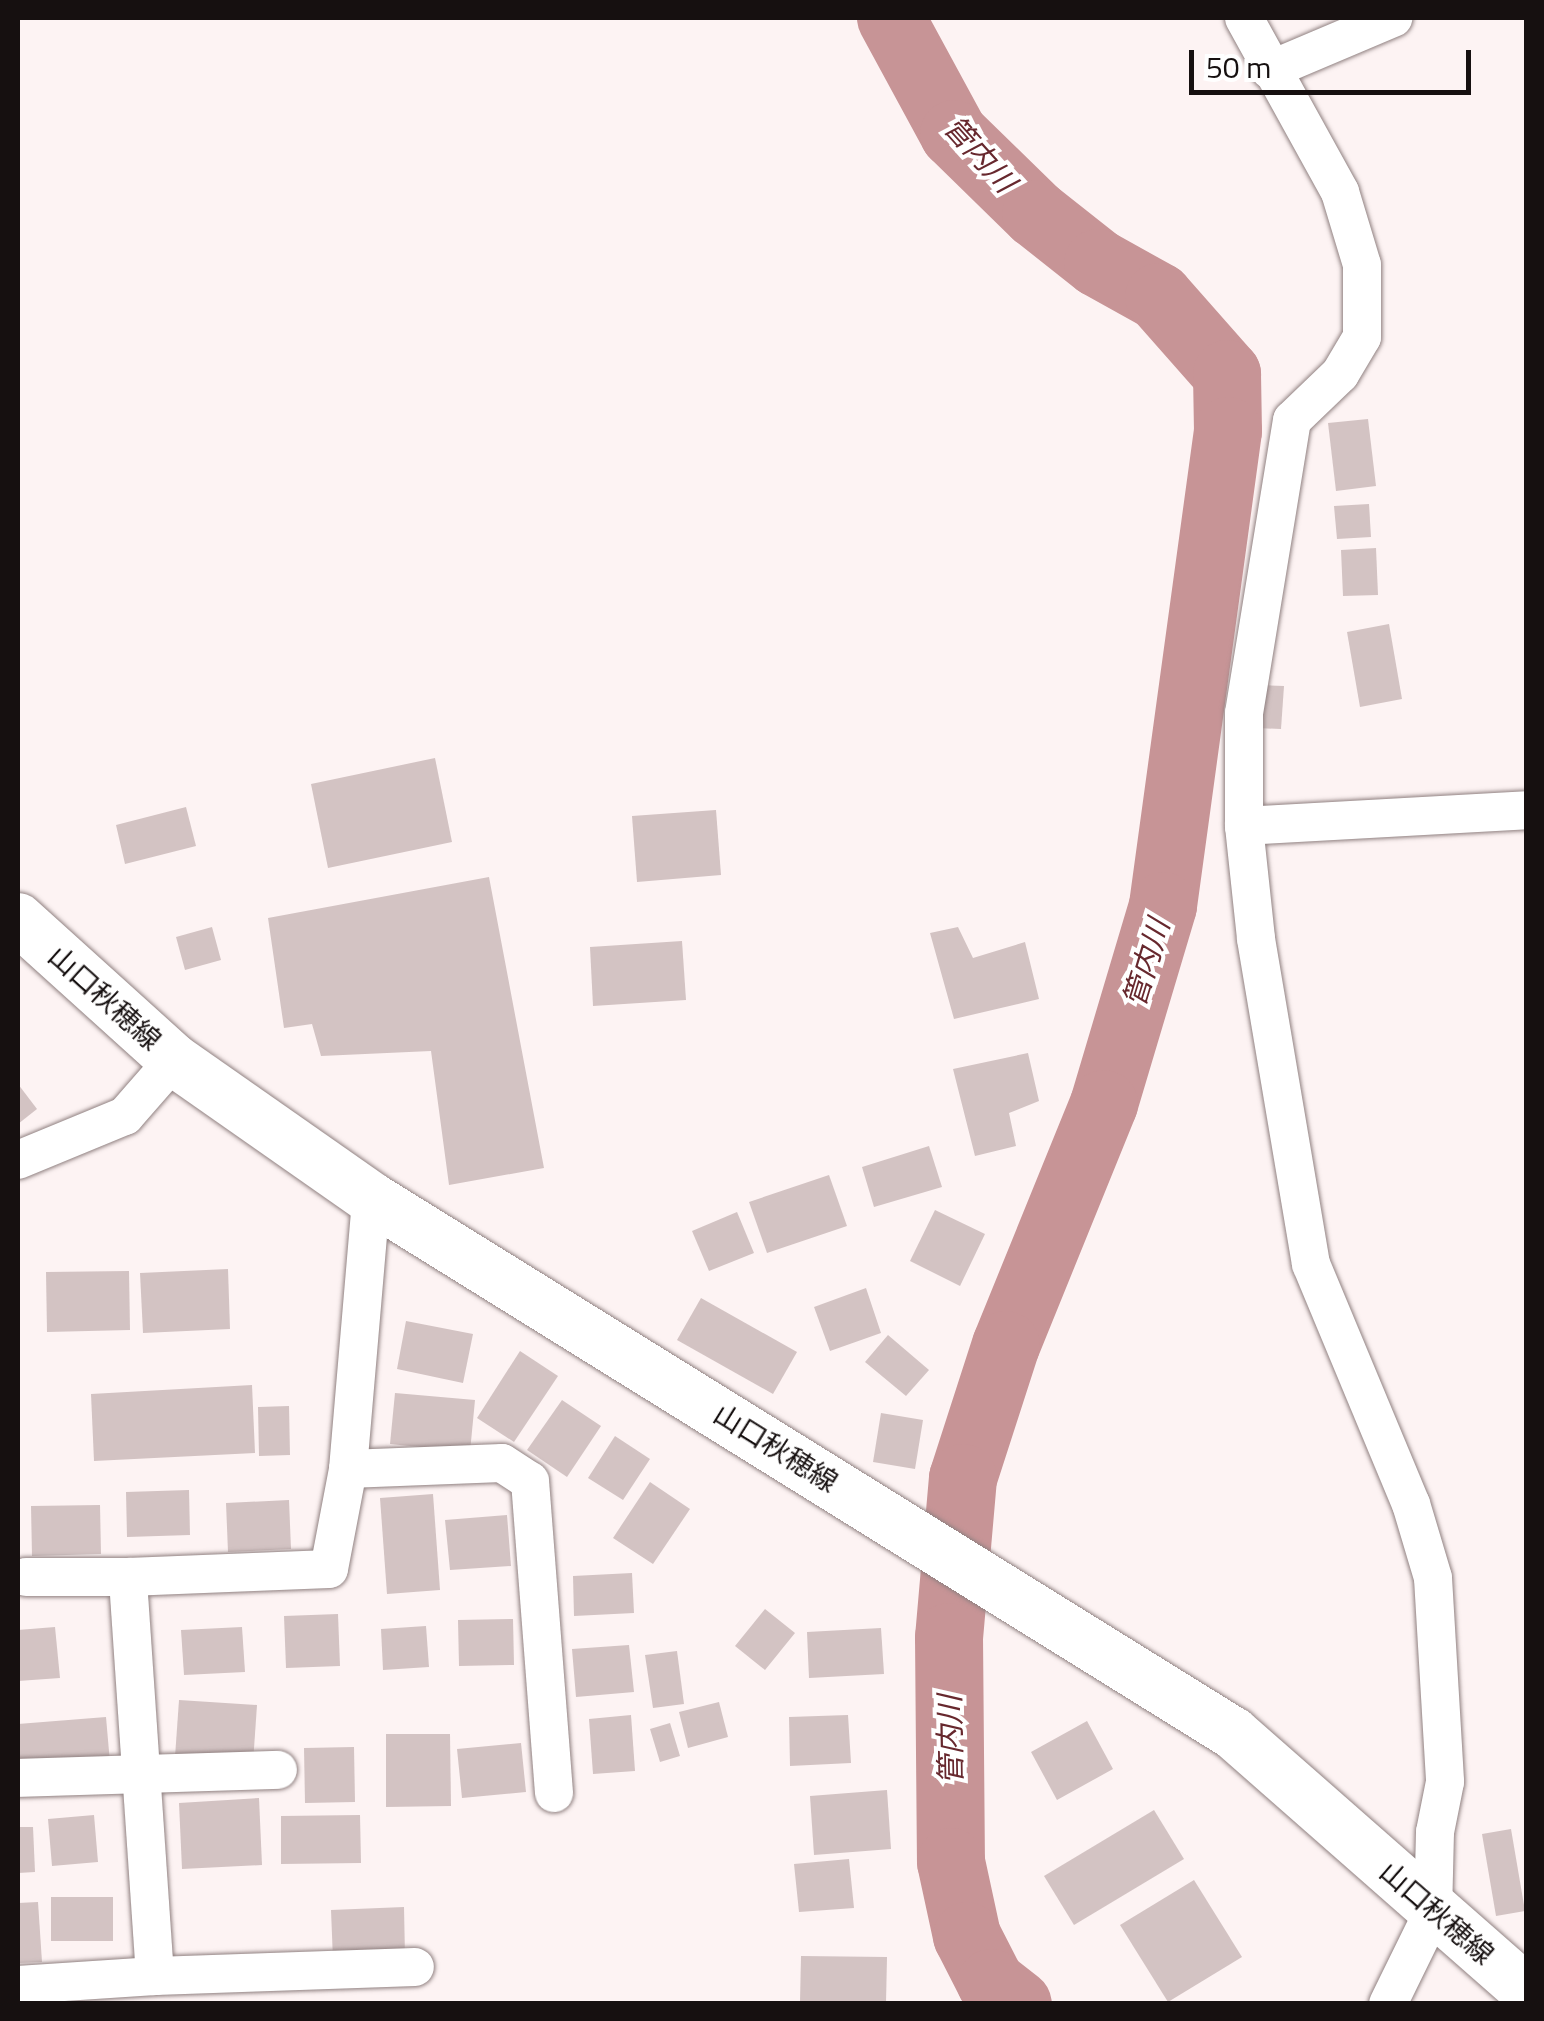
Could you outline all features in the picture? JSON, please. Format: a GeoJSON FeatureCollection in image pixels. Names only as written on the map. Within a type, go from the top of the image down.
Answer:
{"type":"FeatureCollection","features":[{"type":"Feature","properties":{"kind":"main road","name":"山口秋穂線"},"geometry":{"type":"LineString","coordinates":[[18,919],[174,1060],[371,1198],[1233,1734],[1526,1990]]}},
{"type":"Feature","properties":{"kind":"street"},"geometry":{"type":"LineString","coordinates":[[1244,18],[1340,192],[1362,264],[1362,337],[1340,374],[1292,420],[1244,712],[1244,826],[1256,939],[1311,1264],[1412,1504],[1433,1578],[1445,1782],[1435,1832],[1433,1912],[1388,2004]]}},
{"type":"Feature","properties":{"kind":"street"},"geometry":{"type":"LineString","coordinates":[[1270,70],[1393,18]]}},
{"type":"Feature","properties":{"kind":"street"},"geometry":{"type":"LineString","coordinates":[[1244,826],[1526,810]]}},
{"type":"Feature","properties":{"kind":"street"},"geometry":{"type":"LineString","coordinates":[[18,1160],[124,1116],[174,1060]]}},
{"type":"Feature","properties":{"kind":"street"},"geometry":{"type":"LineString","coordinates":[[26,1577],[329,1569],[348,1469],[371,1198]]}},
{"type":"Feature","properties":{"kind":"street"},"geometry":{"type":"LineString","coordinates":[[348,1469],[502,1464],[530,1481],[554,1793]]}},
{"type":"Feature","properties":{"kind":"street"},"geometry":{"type":"LineString","coordinates":[[128,1576],[155,1976]]}},
{"type":"Feature","properties":{"kind":"street"},"geometry":{"type":"LineString","coordinates":[[18,1778],[278,1770]]}},
{"type":"Feature","properties":{"kind":"street"},"geometry":{"type":"LineString","coordinates":[[18,1985],[416,1967]]}},
{"type":"Feature","properties":{"kind":"building"},"geometry":{"type":"Polygon","coordinates":[[[1368,419],[1376,486],[1336,491],[1328,423],[1368,419]]]}},
{"type":"Feature","properties":{"kind":"building"},"geometry":{"type":"Polygon","coordinates":[[[1369,504],[1371,537],[1337,539],[1334,506],[1369,504]]]}},
{"type":"Feature","properties":{"kind":"building"},"geometry":{"type":"Polygon","coordinates":[[[1376,548],[1378,595],[1343,596],[1341,550],[1376,548]]]}},
{"type":"Feature","properties":{"kind":"building"},"geometry":{"type":"Polygon","coordinates":[[[1389,624],[1402,699],[1360,707],[1347,632],[1389,624]]]}},
{"type":"Feature","properties":{"kind":"building"},"geometry":{"type":"Polygon","coordinates":[[[1259,685],[1284,686],[1281,729],[1257,728],[1259,685]]]}},
{"type":"Feature","properties":{"kind":"building"},"geometry":{"type":"Polygon","coordinates":[[[435,758],[452,842],[328,868],[311,784],[435,758]]]}},
{"type":"Feature","properties":{"kind":"building"},"geometry":{"type":"Polygon","coordinates":[[[186,807],[196,846],[125,864],[116,825],[186,807]]]}},
{"type":"Feature","properties":{"kind":"building"},"geometry":{"type":"Polygon","coordinates":[[[716,810],[721,875],[637,882],[632,816],[716,810]]]}},
{"type":"Feature","properties":{"kind":"building"},"geometry":{"type":"Polygon","coordinates":[[[489,877],[544,1168],[449,1185],[431,1051],[321,1056],[312,1024],[284,1028],[268,918],[489,877]]]}},
{"type":"Feature","properties":{"kind":"building"},"geometry":{"type":"Polygon","coordinates":[[[212,927],[221,960],[185,970],[176,937],[212,927]]]}},
{"type":"Feature","properties":{"kind":"building"},"geometry":{"type":"Polygon","coordinates":[[[958,927],[973,958],[1025,942],[1039,999],[954,1019],[930,933],[958,927]]]}},
{"type":"Feature","properties":{"kind":"building"},"geometry":{"type":"Polygon","coordinates":[[[682,941],[686,1000],[593,1006],[590,947],[682,941]]]}},
{"type":"Feature","properties":{"kind":"building"},"geometry":{"type":"Polygon","coordinates":[[[1028,1053],[1039,1101],[1009,1113],[1016,1146],[975,1156],[953,1069],[1028,1053]]]}},
{"type":"Feature","properties":{"kind":"building"},"geometry":{"type":"Polygon","coordinates":[[[18,1084],[37,1109],[18,1124],[18,1084]]]}},
{"type":"Feature","properties":{"kind":"building"},"geometry":{"type":"Polygon","coordinates":[[[929,1146],[942,1187],[874,1207],[862,1167],[929,1146]]]}},
{"type":"Feature","properties":{"kind":"building"},"geometry":{"type":"Polygon","coordinates":[[[829,1175],[847,1226],[767,1253],[749,1202],[829,1175]]]}},
{"type":"Feature","properties":{"kind":"building"},"geometry":{"type":"Polygon","coordinates":[[[935,1210],[985,1234],[960,1286],[910,1261],[935,1210]]]}},
{"type":"Feature","properties":{"kind":"building"},"geometry":{"type":"Polygon","coordinates":[[[737,1212],[754,1253],[709,1271],[692,1231],[737,1212]]]}},
{"type":"Feature","properties":{"kind":"building"},"geometry":{"type":"Polygon","coordinates":[[[228,1269],[230,1329],[143,1333],[140,1273],[228,1269]]]}},
{"type":"Feature","properties":{"kind":"building"},"geometry":{"type":"Polygon","coordinates":[[[129,1271],[130,1330],[47,1332],[46,1272],[129,1271]]]}},
{"type":"Feature","properties":{"kind":"building"},"geometry":{"type":"Polygon","coordinates":[[[866,1288],[881,1333],[830,1351],[814,1307],[866,1288]]]}},
{"type":"Feature","properties":{"kind":"building"},"geometry":{"type":"Polygon","coordinates":[[[701,1298],[797,1352],[773,1394],[677,1340],[701,1298]]]}},
{"type":"Feature","properties":{"kind":"building"},"geometry":{"type":"Polygon","coordinates":[[[406,1321],[473,1334],[463,1383],[397,1369],[406,1321]]]}},
{"type":"Feature","properties":{"kind":"building"},"geometry":{"type":"Polygon","coordinates":[[[888,1335],[929,1370],[906,1396],[865,1362],[888,1335]]]}},
{"type":"Feature","properties":{"kind":"building"},"geometry":{"type":"Polygon","coordinates":[[[520,1351],[558,1376],[514,1442],[477,1418],[520,1351]]]}},
{"type":"Feature","properties":{"kind":"building"},"geometry":{"type":"Polygon","coordinates":[[[252,1385],[255,1453],[94,1461],[91,1394],[252,1385]]]}},
{"type":"Feature","properties":{"kind":"building"},"geometry":{"type":"Polygon","coordinates":[[[395,1393],[475,1400],[470,1452],[390,1444],[395,1393]]]}},
{"type":"Feature","properties":{"kind":"building"},"geometry":{"type":"Polygon","coordinates":[[[562,1400],[601,1426],[567,1477],[527,1450],[562,1400]]]}},
{"type":"Feature","properties":{"kind":"building"},"geometry":{"type":"Polygon","coordinates":[[[289,1406],[290,1455],[259,1456],[258,1407],[289,1406]]]}},
{"type":"Feature","properties":{"kind":"building"},"geometry":{"type":"Polygon","coordinates":[[[881,1413],[923,1420],[915,1469],[873,1462],[881,1413]]]}},
{"type":"Feature","properties":{"kind":"building"},"geometry":{"type":"Polygon","coordinates":[[[615,1436],[650,1459],[623,1500],[588,1478],[615,1436]]]}},
{"type":"Feature","properties":{"kind":"building"},"geometry":{"type":"Polygon","coordinates":[[[650,1482],[690,1509],[653,1564],[613,1538],[650,1482]]]}},
{"type":"Feature","properties":{"kind":"building"},"geometry":{"type":"Polygon","coordinates":[[[189,1490],[190,1535],[127,1537],[126,1492],[189,1490]]]}},
{"type":"Feature","properties":{"kind":"building"},"geometry":{"type":"Polygon","coordinates":[[[433,1494],[440,1590],[387,1594],[380,1498],[433,1494]]]}},
{"type":"Feature","properties":{"kind":"building"},"geometry":{"type":"Polygon","coordinates":[[[289,1500],[291,1549],[228,1552],[226,1503],[289,1500]]]}},
{"type":"Feature","properties":{"kind":"building"},"geometry":{"type":"Polygon","coordinates":[[[100,1505],[101,1554],[32,1556],[31,1506],[100,1505]]]}},
{"type":"Feature","properties":{"kind":"building"},"geometry":{"type":"Polygon","coordinates":[[[507,1515],[511,1566],[450,1570],[445,1520],[507,1515]]]}},
{"type":"Feature","properties":{"kind":"building"},"geometry":{"type":"Polygon","coordinates":[[[632,1573],[634,1613],[574,1616],[573,1576],[632,1573]]]}},
{"type":"Feature","properties":{"kind":"building"},"geometry":{"type":"Polygon","coordinates":[[[765,1609],[795,1633],[765,1670],[735,1646],[765,1609]]]}},
{"type":"Feature","properties":{"kind":"building"},"geometry":{"type":"Polygon","coordinates":[[[338,1614],[340,1666],[286,1668],[284,1616],[338,1614]]]}},
{"type":"Feature","properties":{"kind":"building"},"geometry":{"type":"Polygon","coordinates":[[[513,1619],[514,1665],[459,1666],[458,1620],[513,1619]]]}},
{"type":"Feature","properties":{"kind":"building"},"geometry":{"type":"Polygon","coordinates":[[[426,1626],[429,1667],[383,1670],[381,1629],[426,1626]]]}},
{"type":"Feature","properties":{"kind":"building"},"geometry":{"type":"Polygon","coordinates":[[[55,1627],[60,1678],[18,1681],[18,1630],[55,1627]]]}},
{"type":"Feature","properties":{"kind":"building"},"geometry":{"type":"Polygon","coordinates":[[[242,1627],[245,1672],[184,1675],[181,1630],[242,1627]]]}},
{"type":"Feature","properties":{"kind":"building"},"geometry":{"type":"Polygon","coordinates":[[[881,1628],[884,1674],[809,1678],[807,1632],[881,1628]]]}},
{"type":"Feature","properties":{"kind":"building"},"geometry":{"type":"Polygon","coordinates":[[[629,1645],[634,1692],[576,1697],[572,1649],[629,1645]]]}},
{"type":"Feature","properties":{"kind":"building"},"geometry":{"type":"Polygon","coordinates":[[[677,1651],[684,1704],[653,1708],[645,1655],[677,1651]]]}},
{"type":"Feature","properties":{"kind":"building"},"geometry":{"type":"Polygon","coordinates":[[[179,1700],[257,1705],[253,1763],[175,1757],[179,1700]]]}},
{"type":"Feature","properties":{"kind":"building"},"geometry":{"type":"Polygon","coordinates":[[[719,1702],[728,1737],[688,1748],[679,1712],[719,1702]]]}},
{"type":"Feature","properties":{"kind":"building"},"geometry":{"type":"Polygon","coordinates":[[[631,1715],[635,1771],[593,1774],[589,1719],[631,1715]]]}},
{"type":"Feature","properties":{"kind":"building"},"geometry":{"type":"Polygon","coordinates":[[[848,1715],[851,1763],[790,1766],[789,1717],[848,1715]]]}},
{"type":"Feature","properties":{"kind":"building"},"geometry":{"type":"Polygon","coordinates":[[[106,1717],[110,1763],[18,1771],[18,1724],[106,1717]]]}},
{"type":"Feature","properties":{"kind":"building"},"geometry":{"type":"Polygon","coordinates":[[[1087,1721],[1113,1769],[1057,1800],[1031,1752],[1087,1721]]]}},
{"type":"Feature","properties":{"kind":"building"},"geometry":{"type":"Polygon","coordinates":[[[670,1723],[680,1756],[660,1762],[650,1729],[670,1723]]]}},
{"type":"Feature","properties":{"kind":"building"},"geometry":{"type":"Polygon","coordinates":[[[386,1734],[450,1734],[451,1806],[386,1807],[386,1734]]]}},
{"type":"Feature","properties":{"kind":"building"},"geometry":{"type":"Polygon","coordinates":[[[521,1743],[526,1792],[462,1798],[457,1749],[521,1743]]]}},
{"type":"Feature","properties":{"kind":"building"},"geometry":{"type":"Polygon","coordinates":[[[354,1747],[355,1802],[305,1803],[304,1748],[354,1747]]]}},
{"type":"Feature","properties":{"kind":"building"},"geometry":{"type":"Polygon","coordinates":[[[887,1790],[891,1849],[814,1855],[810,1796],[887,1790]]]}},
{"type":"Feature","properties":{"kind":"building"},"geometry":{"type":"Polygon","coordinates":[[[259,1798],[262,1865],[182,1869],[179,1803],[259,1798]]]}},
{"type":"Feature","properties":{"kind":"building"},"geometry":{"type":"Polygon","coordinates":[[[1154,1810],[1184,1859],[1074,1925],[1044,1876],[1154,1810]]]}},
{"type":"Feature","properties":{"kind":"building"},"geometry":{"type":"Polygon","coordinates":[[[94,1815],[98,1862],[52,1866],[48,1819],[94,1815]]]}},
{"type":"Feature","properties":{"kind":"building"},"geometry":{"type":"Polygon","coordinates":[[[360,1815],[361,1863],[281,1864],[281,1816],[360,1815]]]}},
{"type":"Feature","properties":{"kind":"building"},"geometry":{"type":"Polygon","coordinates":[[[18,1827],[33,1827],[35,1872],[18,1873],[18,1827]]]}},
{"type":"Feature","properties":{"kind":"building"},"geometry":{"type":"Polygon","coordinates":[[[1511,1829],[1525,1911],[1496,1916],[1482,1834],[1511,1829]]]}},
{"type":"Feature","properties":{"kind":"building"},"geometry":{"type":"Polygon","coordinates":[[[849,1859],[854,1908],[799,1912],[794,1864],[849,1859]]]}},
{"type":"Feature","properties":{"kind":"building"},"geometry":{"type":"Polygon","coordinates":[[[1194,1880],[1242,1957],[1168,2002],[1120,1925],[1194,1880]]]}},
{"type":"Feature","properties":{"kind":"building"},"geometry":{"type":"Polygon","coordinates":[[[51,1897],[113,1897],[113,1941],[51,1941],[51,1897]]]}},
{"type":"Feature","properties":{"kind":"building"},"geometry":{"type":"Polygon","coordinates":[[[38,1902],[42,1962],[18,1963],[18,1903],[38,1902]]]}},
{"type":"Feature","properties":{"kind":"building"},"geometry":{"type":"Polygon","coordinates":[[[404,1907],[405,1957],[333,1960],[331,1910],[404,1907]]]}},
{"type":"Feature","properties":{"kind":"building"},"geometry":{"type":"Polygon","coordinates":[[[801,1956],[887,1957],[886,2003],[800,2002],[801,1956]]]}},
{"type":"Feature","properties":{"kind":"waterway","name":"管内川"},"geometry":{"type":"LineString","coordinates":[[891,18],[954,134],[1036,214],[1098,263],[1159,297],[1227,374],[1228,431],[1163,906],[1104,1104],[1006,1345],[963,1478],[949,1637],[951,1862],[967,1936],[991,1983],[1018,2004]]}}]}
